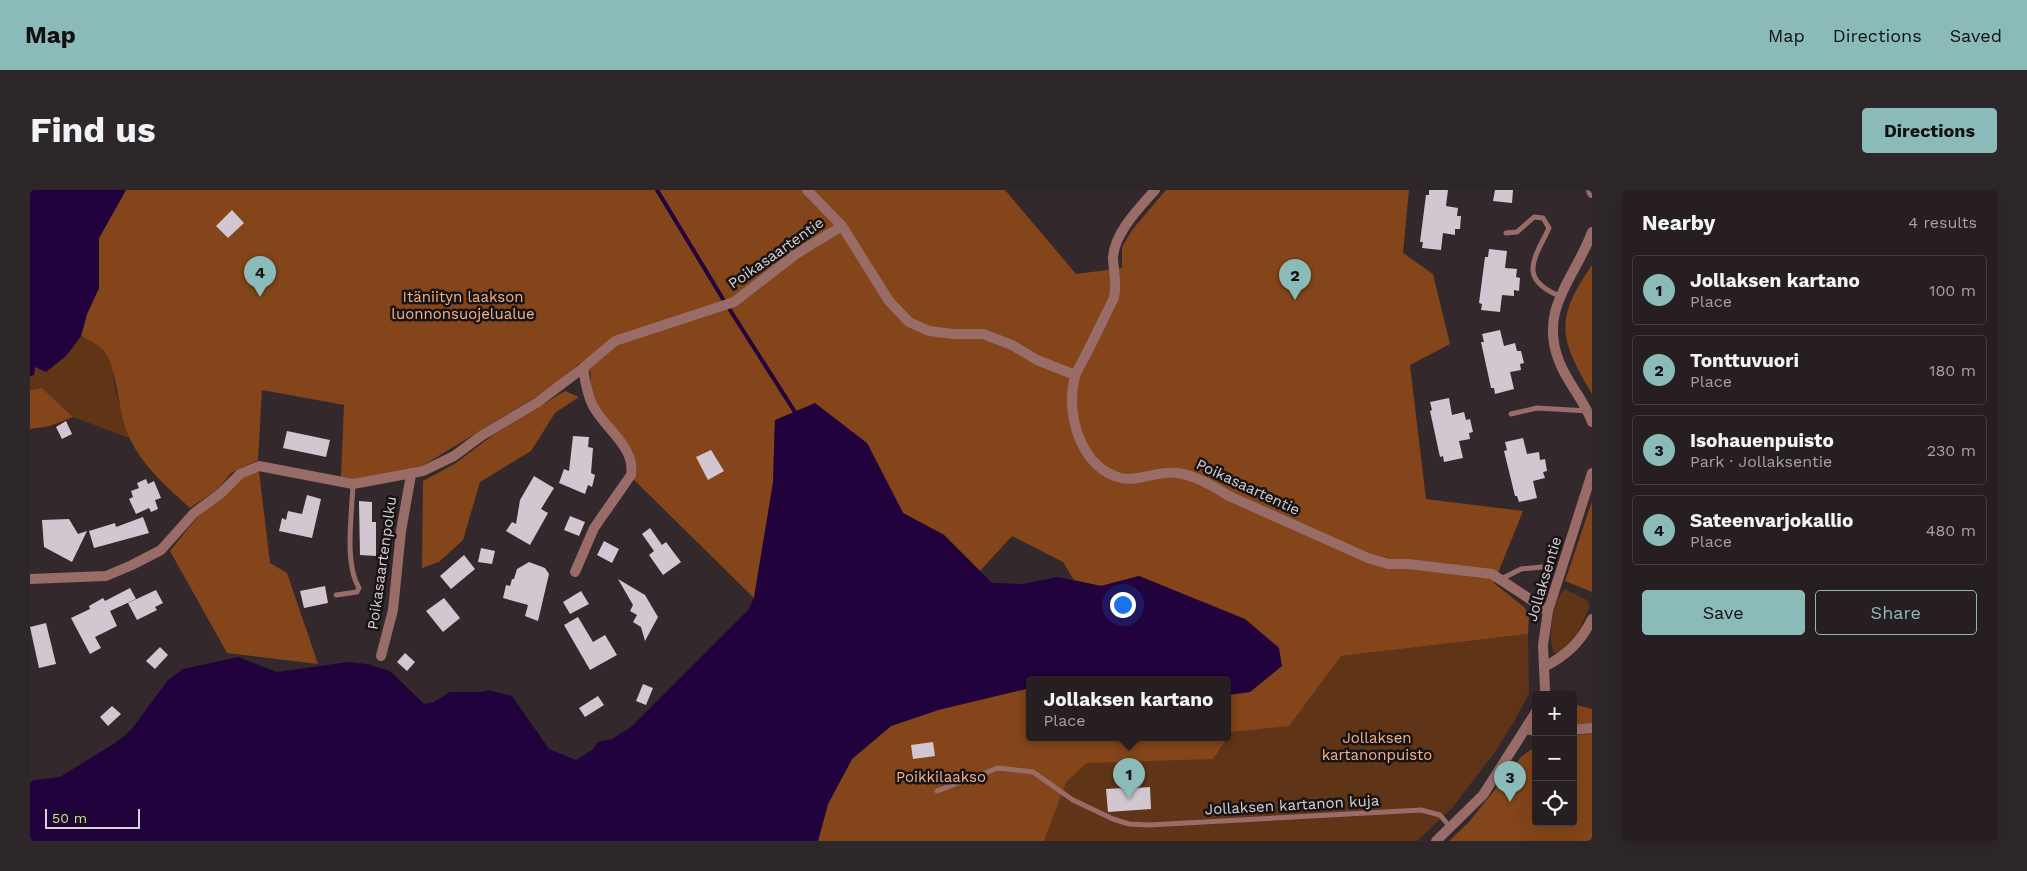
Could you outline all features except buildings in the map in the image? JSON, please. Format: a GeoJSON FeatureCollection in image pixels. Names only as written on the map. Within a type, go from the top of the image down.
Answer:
{"type":"FeatureCollection","features":[{"type":"Feature","properties":{"kind":"street"},"geometry":{"type":"LineString","coordinates":[[807,190],[842,226]]}},
{"type":"Feature","properties":{"kind":"street"},"geometry":{"type":"LineString","coordinates":[[1075,375],[1114,298],[1116,285],[1113,258],[1115,246],[1126,226],[1156,190]]}},
{"type":"Feature","properties":{"kind":"street","name":"Poikasaartentie"},"geometry":{"type":"LineString","coordinates":[[30,579],[106,576],[132,565],[161,550],[194,513],[221,493],[240,474],[259,466],[353,484],[410,475],[423,471],[454,456],[481,436],[538,402],[615,341],[734,302],[796,254],[842,226],[890,301],[909,322],[929,331],[953,334],[983,334],[1012,345],[1037,360],[1075,375],[1074,410],[1080,442],[1098,466],[1108,472],[1120,478],[1131,479],[1176,472],[1209,484],[1229,496],[1374,560],[1388,564],[1408,564],[1492,574],[1548,611]]}},
{"type":"Feature","properties":{"kind":"street"},"geometry":{"type":"LineString","coordinates":[[1592,232],[1588,244],[1559,296],[1552,331],[1554,345],[1561,366],[1588,411],[1592,422]]}},
{"type":"Feature","properties":{"kind":"street"},"geometry":{"type":"LineString","coordinates":[[575,572],[594,528],[631,475],[632,466],[630,455],[592,406],[583,368]]}},
{"type":"Feature","properties":{"kind":"street","name":"Jollaksentie"},"geometry":{"type":"LineString","coordinates":[[1544,691],[1543,645],[1548,611],[1592,473]]}},
{"type":"Feature","properties":{"kind":"street","name":"Poikasaartenpolku"},"geometry":{"type":"LineString","coordinates":[[381,656],[393,610],[401,531],[410,475]]}},
{"type":"Feature","properties":{"kind":"street"},"geometry":{"type":"LineString","coordinates":[[1544,667],[1568,653],[1589,633],[1592,619]]}},
{"type":"Feature","properties":{"kind":"street"},"geometry":{"type":"LineString","coordinates":[[1577,730],[1592,728]]}},
{"type":"Feature","properties":{"kind":"street"},"geometry":{"type":"LineString","coordinates":[[1436,841],[1483,795],[1531,730]]}},
{"type":"Feature","properties":{"kind":"lane"},"geometry":{"type":"LineString","coordinates":[[1506,233],[1517,232],[1534,217],[1543,218],[1548,222],[1549,228],[1536,251],[1532,264],[1533,274],[1540,286],[1559,296]]}},
{"type":"Feature","properties":{"kind":"lane"},"geometry":{"type":"LineString","coordinates":[[1511,414],[1537,408],[1588,411]]}},
{"type":"Feature","properties":{"kind":"lane"},"geometry":{"type":"LineString","coordinates":[[336,595],[357,592],[358,588],[354,580],[350,558],[353,484]]}},
{"type":"Feature","properties":{"kind":"lane"},"geometry":{"type":"LineString","coordinates":[[1501,579],[1521,569],[1542,567]]}},
{"type":"Feature","properties":{"kind":"lane","name":"Jollaksen kartanon kuja"},"geometry":{"type":"LineString","coordinates":[[937,791],[998,768],[1034,772],[1073,800],[1113,819],[1129,824],[1167,824],[1421,810],[1440,815],[1450,828]]}},
{"type":"Feature","properties":{"kind":"green space","name":"Itäniityn laakson luonnonsuojelualue"},"geometry":{"type":"Polygon","coordinates":[[[126,190],[1005,190],[1076,274],[1122,268],[1122,247],[1132,230],[1166,190],[1409,190],[1403,253],[1433,274],[1450,344],[1410,365],[1426,499],[1523,511],[1494,583],[1524,607],[1529,614],[1528,634],[1341,656],[1289,726],[1231,732],[1231,695],[1250,692],[1278,647],[1245,620],[1139,576],[1101,586],[1074,580],[1063,562],[1012,536],[980,571],[944,535],[903,513],[867,443],[775,420],[773,483],[754,598],[633,479],[637,472],[633,452],[595,404],[590,388],[591,373],[580,363],[549,389],[422,466],[354,479],[341,477],[344,405],[262,390],[258,460],[231,473],[218,489],[190,508],[142,459],[126,429],[109,360],[102,349],[81,336],[87,314],[99,288],[99,238],[126,190]]]}},
{"type":"Feature","properties":{"kind":"green space"},"geometry":{"type":"Polygon","coordinates":[[[1592,265],[1592,394],[1573,358],[1567,343],[1565,329],[1571,300],[1592,265]]]}},
{"type":"Feature","properties":{"kind":"green space"},"geometry":{"type":"Polygon","coordinates":[[[81,336],[103,349],[113,369],[115,389],[129,438],[73,417],[42,388],[30,390],[30,376],[34,375],[34,366],[66,356],[81,336]]]}},
{"type":"Feature","properties":{"kind":"green space"},"geometry":{"type":"Polygon","coordinates":[[[42,388],[73,417],[50,426],[30,429],[30,390],[42,388]]]}},
{"type":"Feature","properties":{"kind":"green space"},"geometry":{"type":"Polygon","coordinates":[[[565,391],[579,397],[555,413],[531,451],[480,482],[463,540],[439,562],[422,568],[423,481],[456,463],[493,435],[565,391]]]}},
{"type":"Feature","properties":{"kind":"green space"},"geometry":{"type":"Polygon","coordinates":[[[259,471],[270,563],[287,573],[318,664],[227,653],[170,551],[199,515],[221,494],[245,477],[259,471]]]}},
{"type":"Feature","properties":{"kind":"green space"},"geometry":{"type":"Polygon","coordinates":[[[1592,501],[1592,592],[1565,581],[1592,501]]]}},
{"type":"Feature","properties":{"kind":"green space"},"geometry":{"type":"Polygon","coordinates":[[[1565,589],[1587,600],[1590,606],[1573,641],[1562,651],[1555,654],[1551,640],[1552,620],[1557,601],[1565,589]]]}},
{"type":"Feature","properties":{"kind":"green space","name":"Jollaksen kartanonpuisto"},"geometry":{"type":"Polygon","coordinates":[[[1528,634],[1529,694],[1495,752],[1452,808],[1417,841],[1032,841],[1005,779],[1015,692],[1026,689],[1026,741],[1231,741],[1231,695],[1341,656],[1528,634]]]}},
{"type":"Feature","properties":{"kind":"green space","name":"Poikkilaakso"},"geometry":{"type":"Polygon","coordinates":[[[1026,689],[1026,741],[1225,741],[1213,759],[1087,763],[1066,782],[1044,841],[818,841],[828,804],[852,759],[891,726],[938,710],[1026,689]]]}},
{"type":"Feature","properties":{"kind":"green space"},"geometry":{"type":"Polygon","coordinates":[[[1577,705],[1592,709],[1592,725],[1577,727],[1577,705]]]}},
{"type":"Feature","properties":{"kind":"green space"},"geometry":{"type":"Polygon","coordinates":[[[1592,733],[1592,841],[1449,841],[1469,822],[1521,757],[1532,749],[1532,826],[1577,826],[1577,735],[1592,733]]]}},
{"type":"Feature","properties":{"kind":"shaded area"},"geometry":{"type":"Polygon","coordinates":[[[30,190],[126,190],[99,238],[99,288],[87,314],[81,336],[66,356],[46,372],[35,367],[34,375],[30,376],[30,190]]]}},
{"type":"Feature","properties":{"kind":"shaded area"},"geometry":{"type":"Polygon","coordinates":[[[815,403],[867,443],[903,513],[944,535],[992,583],[1023,584],[1057,577],[1101,586],[1139,576],[1245,619],[1279,648],[1282,666],[1250,692],[1231,695],[1231,676],[1026,676],[1026,689],[938,710],[891,726],[852,759],[828,804],[818,841],[30,841],[30,783],[34,780],[60,777],[115,743],[131,730],[168,680],[183,669],[238,657],[277,672],[348,662],[367,664],[390,671],[424,704],[434,702],[450,692],[482,692],[488,690],[512,696],[549,749],[576,760],[592,750],[598,742],[612,739],[631,727],[749,609],[754,598],[773,483],[775,420],[815,403]]]}},
{"type":"Feature","properties":{"kind":"waterway"},"geometry":{"type":"LineString","coordinates":[[657,190],[723,299]]}},
{"type":"Feature","properties":{"kind":"waterway"},"geometry":{"type":"LineString","coordinates":[[730,310],[795,412]]}},
{"type":"Feature","properties":{"kind":"place","name":"Sateenvarjokallio"},"geometry":{"type":"Point","coordinates":[260,297]}},
{"type":"Feature","properties":{"kind":"place","name":"Tonttuvuori"},"geometry":{"type":"Point","coordinates":[1295,300]}},
{"type":"Feature","properties":{"kind":"place","name":"Jollaksen kartano"},"geometry":{"type":"Point","coordinates":[1129,799]}},
{"type":"Feature","properties":{"kind":"place","name":"Isohauenpuisto"},"geometry":{"type":"Point","coordinates":[1510,802]}}]}
